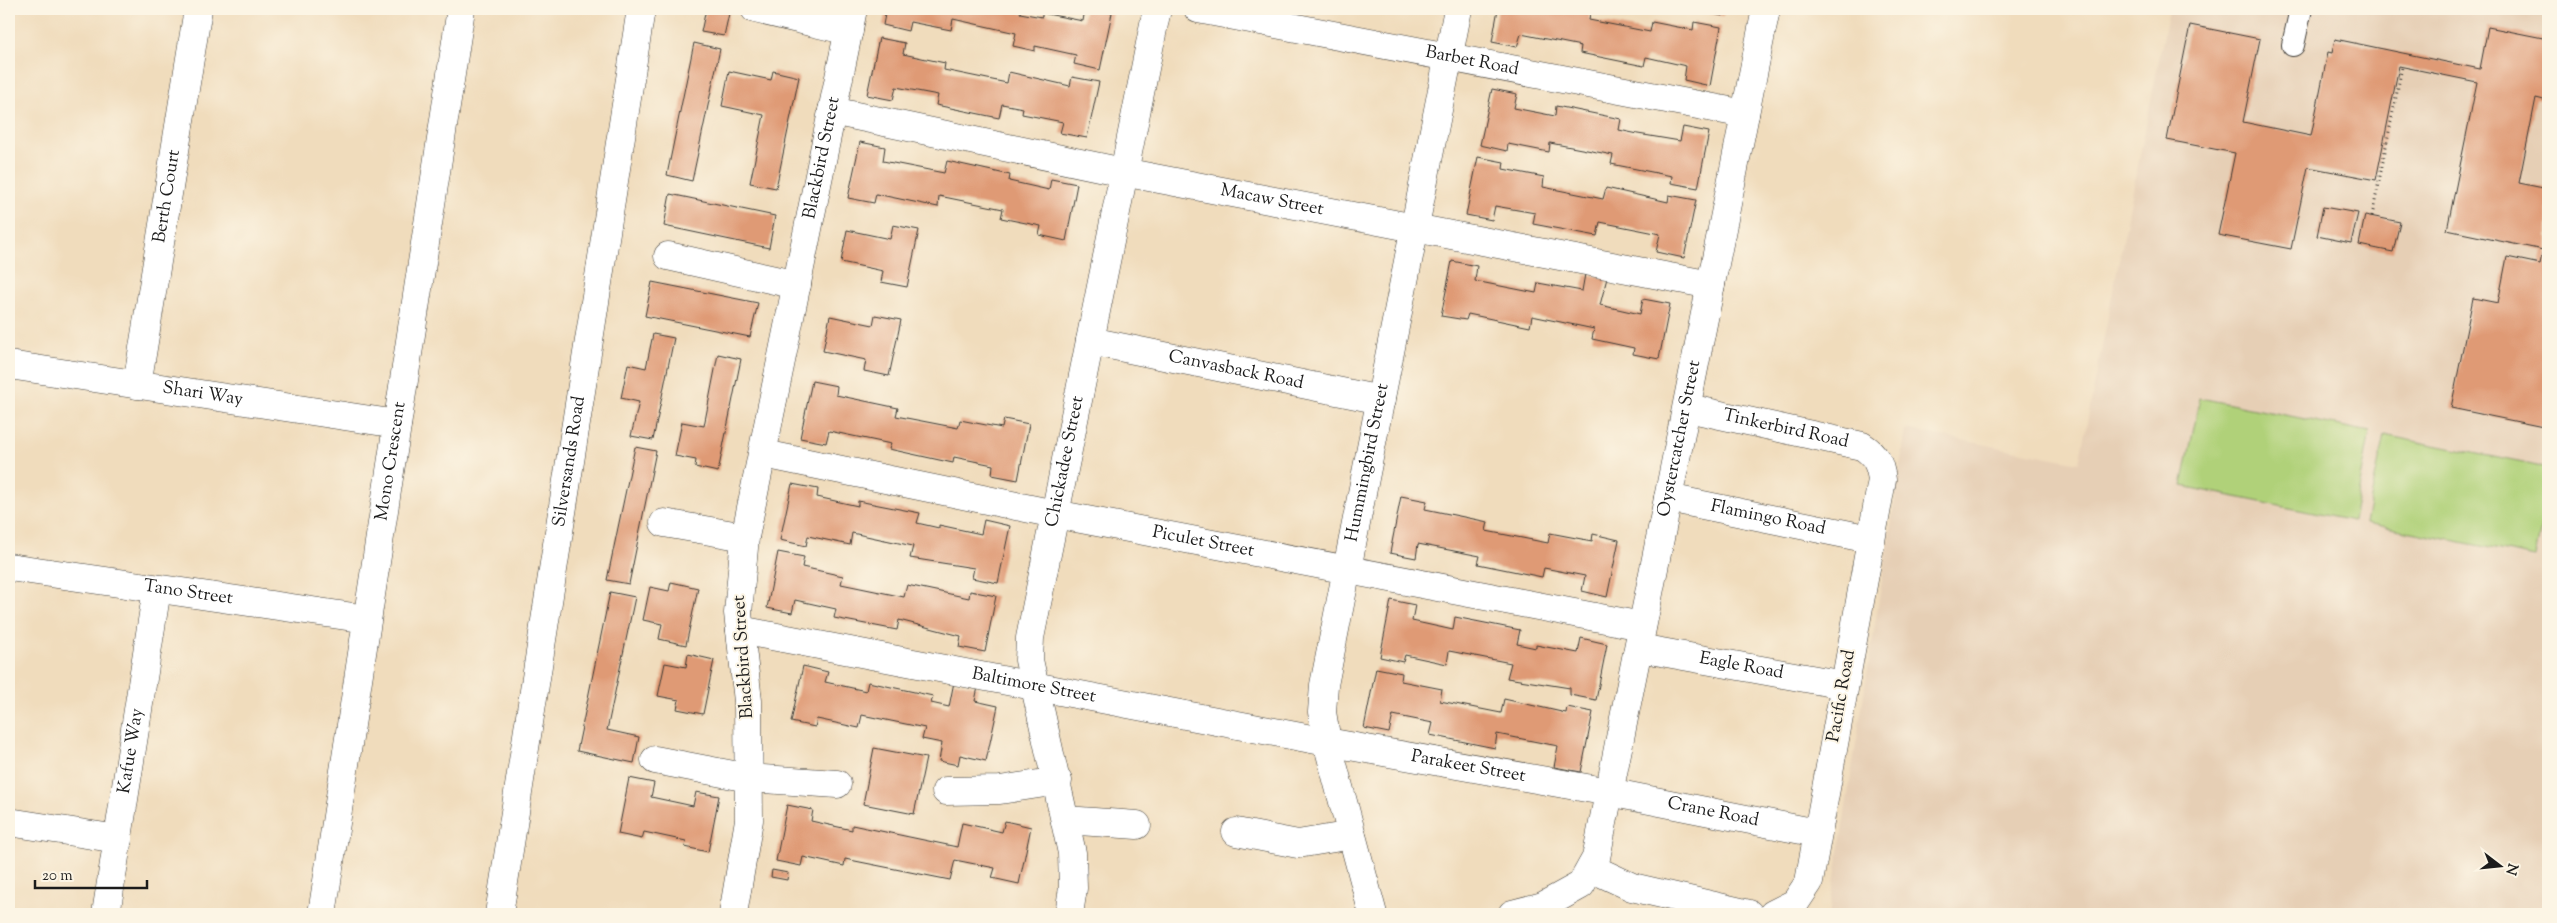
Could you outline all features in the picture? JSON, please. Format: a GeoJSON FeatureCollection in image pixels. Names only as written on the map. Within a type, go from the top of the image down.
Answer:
{"type":"FeatureCollection","features":[{"type":"Feature","properties":{"kind":"street","name":"Berth Court"},"geometry":{"type":"LineString","coordinates":[[137,384],[198,9]]}},
{"type":"Feature","properties":{"kind":"street","name":"Mono Crescent"},"geometry":{"type":"LineString","coordinates":[[322,914],[461,9]]}},
{"type":"Feature","properties":{"kind":"street","name":"Silversands Road"},"geometry":{"type":"LineString","coordinates":[[499,914],[641,9]]}},
{"type":"Feature","properties":{"kind":"street","name":"Blackbird Street"},"geometry":{"type":"LineString","coordinates":[[734,914],[748,820],[749,778],[748,700],[740,630],[738,589],[745,537],[764,454],[851,20],[755,9]]}},
{"type":"Feature","properties":{"kind":"street","name":"Chickadee Street"},"geometry":{"type":"LineString","coordinates":[[1069,914],[1073,888],[1072,853],[1058,781],[1029,660],[1030,638],[1157,9]]}},
{"type":"Feature","properties":{"kind":"street","name":"Barbet Road"},"geometry":{"type":"LineString","coordinates":[[1198,9],[1745,114]]}},
{"type":"Feature","properties":{"kind":"street","name":"Hummingbird Street"},"geometry":{"type":"LineString","coordinates":[[1373,914],[1327,742],[1322,712],[1324,685],[1458,9]]}},
{"type":"Feature","properties":{"kind":"street","name":"Oystercatcher Street"},"geometry":{"type":"LineString","coordinates":[[1512,914],[1543,906],[1581,885],[1596,858],[1668,498],[1688,408],[1766,9]]}},
{"type":"Feature","properties":{"kind":"street","name":"Macaw Street"},"geometry":{"type":"LineString","coordinates":[[832,111],[1123,172],[1711,285]]}},
{"type":"Feature","properties":{"kind":"street"},"geometry":{"type":"LineString","coordinates":[[668,256],[797,284]]}},
{"type":"Feature","properties":{"kind":"street","name":"Canvasback Road"},"geometry":{"type":"LineString","coordinates":[[1090,342],[1381,400]]}},
{"type":"Feature","properties":{"kind":"street","name":"Shari Way"},"geometry":{"type":"LineString","coordinates":[[9,365],[397,424]]}},
{"type":"Feature","properties":{"kind":"street","name":"Tinkerbird Road"},"geometry":{"type":"LineString","coordinates":[[1688,408],[1862,446],[1872,452],[1878,461]]}},
{"type":"Feature","properties":{"kind":"street","name":"Piculet Street"},"geometry":{"type":"LineString","coordinates":[[764,454],[1055,514],[1347,568],[1641,637]]}},
{"type":"Feature","properties":{"kind":"street","name":"Pacific Road"},"geometry":{"type":"LineString","coordinates":[[1773,914],[1795,903],[1804,893],[1809,882],[1882,480],[1878,461]]}},
{"type":"Feature","properties":{"kind":"street","name":"Flamingo Road"},"geometry":{"type":"LineString","coordinates":[[1668,498],[1870,539]]}},
{"type":"Feature","properties":{"kind":"street"},"geometry":{"type":"LineString","coordinates":[[664,522],[745,537]]}},
{"type":"Feature","properties":{"kind":"street","name":"Tano Street"},"geometry":{"type":"LineString","coordinates":[[9,567],[367,619]]}},
{"type":"Feature","properties":{"kind":"street","name":"Kafue Way"},"geometry":{"type":"LineString","coordinates":[[106,914],[157,589]]}},
{"type":"Feature","properties":{"kind":"street","name":"Baltimore Street"},"geometry":{"type":"LineString","coordinates":[[740,630],[1327,742]]}},
{"type":"Feature","properties":{"kind":"street","name":"Eagle Road"},"geometry":{"type":"LineString","coordinates":[[1641,637],[1844,686]]}},
{"type":"Feature","properties":{"kind":"street","name":"Parakeet Street"},"geometry":{"type":"LineString","coordinates":[[1327,742],[1609,792]]}},
{"type":"Feature","properties":{"kind":"street"},"geometry":{"type":"LineString","coordinates":[[655,760],[749,778],[837,784]]}},
{"type":"Feature","properties":{"kind":"street"},"geometry":{"type":"LineString","coordinates":[[946,791],[1000,790],[1058,781]]}},
{"type":"Feature","properties":{"kind":"street","name":"Crane Road"},"geometry":{"type":"LineString","coordinates":[[1609,792],[1817,833]]}},
{"type":"Feature","properties":{"kind":"street"},"geometry":{"type":"LineString","coordinates":[[1065,820],[1137,825]]}},
{"type":"Feature","properties":{"kind":"street"},"geometry":{"type":"LineString","coordinates":[[9,822],[118,839]]}},
{"type":"Feature","properties":{"kind":"street"},"geometry":{"type":"LineString","coordinates":[[1236,832],[1298,844],[1352,835]]}},
{"type":"Feature","properties":{"kind":"street"},"geometry":{"type":"LineString","coordinates":[[1591,868],[1632,887],[1749,914]]}},
{"type":"Feature","properties":{"kind":"lane"},"geometry":{"type":"LineString","coordinates":[[2294,45],[2301,9]]}},
{"type":"Feature","properties":{"kind":"path"},"geometry":{"type":"LineString","coordinates":[[2372,216],[2402,67]]}},
{"type":"Feature","properties":{"kind":"shaded area"},"geometry":{"type":"Polygon","coordinates":[[[2169,9],[2548,9],[2548,914],[1829,914],[1906,429],[2079,463],[2169,9]]]}},
{"type":"Feature","properties":{"kind":"green space"},"geometry":{"type":"Polygon","coordinates":[[[2200,398],[2370,432],[2353,521],[2182,486],[2200,398]]]}},
{"type":"Feature","properties":{"kind":"green space"},"geometry":{"type":"Polygon","coordinates":[[[2384,435],[2548,468],[2548,491],[2535,557],[2366,523],[2384,435]]]}},
{"type":"Feature","properties":{"kind":"building"},"geometry":{"type":"Polygon","coordinates":[[[706,9],[730,9],[724,36],[701,32],[706,9]]]}},
{"type":"Feature","properties":{"kind":"building"},"geometry":{"type":"Polygon","coordinates":[[[886,9],[1021,9],[1020,13],[1042,17],[1042,13],[1083,21],[1085,9],[1112,13],[1100,70],[1074,64],[1076,55],[1035,46],[1035,51],[1013,46],[1016,33],[953,19],[951,30],[910,22],[908,31],[883,25],[886,9]]]}},
{"type":"Feature","properties":{"kind":"building"},"geometry":{"type":"Polygon","coordinates":[[[1498,9],[1573,9],[1590,12],[1589,20],[1650,32],[1652,22],[1693,30],[1694,22],[1721,27],[1710,86],[1684,80],[1686,66],[1646,57],[1644,66],[1580,53],[1581,46],[1521,34],[1517,47],[1492,42],[1498,9]]]}},
{"type":"Feature","properties":{"kind":"building"},"geometry":{"type":"Polygon","coordinates":[[[1698,9],[1724,9],[1723,16],[1698,11],[1698,9]]]}},
{"type":"Feature","properties":{"kind":"building"},"geometry":{"type":"Polygon","coordinates":[[[2190,25],[2260,39],[2243,122],[2311,136],[2328,52],[2332,53],[2335,39],[2480,69],[2488,27],[2548,39],[2548,101],[2536,98],[2519,183],[2548,189],[2548,428],[2451,408],[2473,298],[2498,303],[2507,257],[2540,264],[2543,250],[2447,230],[2477,82],[2399,66],[2376,180],[2308,167],[2291,249],[2218,235],[2235,153],[2167,140],[2190,25]]]}},
{"type":"Feature","properties":{"kind":"building"},"geometry":{"type":"Polygon","coordinates":[[[879,38],[905,43],[903,54],[945,63],[944,70],[1007,83],[1009,72],[1070,86],[1072,77],[1099,82],[1087,138],[1060,133],[1063,122],[1022,114],[1023,108],[1002,104],[999,118],[936,105],[938,95],[896,87],[893,100],[867,95],[879,38]]]}},
{"type":"Feature","properties":{"kind":"building"},"geometry":{"type":"Polygon","coordinates":[[[694,43],[720,49],[692,181],[667,175],[694,43]]]}},
{"type":"Feature","properties":{"kind":"building"},"geometry":{"type":"Polygon","coordinates":[[[729,71],[771,80],[773,71],[799,77],[776,188],[750,183],[764,115],[722,106],[729,71]]]}},
{"type":"Feature","properties":{"kind":"building"},"geometry":{"type":"Polygon","coordinates":[[[1492,89],[1517,94],[1514,108],[1555,116],[1556,106],[1621,119],[1619,130],[1638,134],[1680,141],[1683,127],[1709,132],[1698,188],[1671,183],[1672,176],[1611,164],[1613,155],[1550,143],[1549,152],[1508,144],[1507,151],[1480,145],[1492,89]]]}},
{"type":"Feature","properties":{"kind":"building"},"geometry":{"type":"Polygon","coordinates":[[[860,142],[885,147],[883,161],[944,173],[947,161],[1010,175],[1009,181],[1049,190],[1051,179],[1077,184],[1066,241],[1039,235],[1041,226],[1001,218],[1003,209],[939,196],[938,207],[876,194],[874,203],[848,198],[860,142]]]}},
{"type":"Feature","properties":{"kind":"building"},"geometry":{"type":"Polygon","coordinates":[[[1478,157],[1504,162],[1503,169],[1544,177],[1543,187],[1603,199],[1606,188],[1668,202],[1669,195],[1696,200],[1684,258],[1656,252],[1660,234],[1600,222],[1597,236],[1533,224],[1535,213],[1495,206],[1492,220],[1466,215],[1478,157]]]}},
{"type":"Feature","properties":{"kind":"building"},"geometry":{"type":"Polygon","coordinates":[[[670,194],[775,216],[769,248],[664,226],[670,194]]]}},
{"type":"Feature","properties":{"kind":"building"},"geometry":{"type":"Polygon","coordinates":[[[2323,207],[2358,213],[2351,243],[2317,236],[2323,207]]]}},
{"type":"Feature","properties":{"kind":"building"},"geometry":{"type":"Polygon","coordinates":[[[2365,215],[2400,222],[2393,252],[2359,245],[2365,215]]]}},
{"type":"Feature","properties":{"kind":"building"},"geometry":{"type":"Polygon","coordinates":[[[893,225],[919,230],[907,287],[881,282],[883,271],[841,262],[847,230],[890,239],[893,225]]]}},
{"type":"Feature","properties":{"kind":"building"},"geometry":{"type":"Polygon","coordinates":[[[1452,261],[1477,266],[1475,281],[1536,293],[1538,283],[1582,291],[1585,274],[1607,278],[1600,305],[1640,314],[1643,299],[1670,304],[1659,359],[1633,354],[1634,348],[1592,339],[1594,329],[1532,316],[1530,327],[1468,314],[1466,320],[1441,316],[1452,261]]]}},
{"type":"Feature","properties":{"kind":"building"},"geometry":{"type":"Polygon","coordinates":[[[652,282],[758,303],[750,337],[645,316],[652,282]]]}},
{"type":"Feature","properties":{"kind":"building"},"geometry":{"type":"Polygon","coordinates":[[[875,315],[901,320],[889,376],[864,371],[866,360],[823,351],[830,316],[873,325],[875,315]]]}},
{"type":"Feature","properties":{"kind":"building"},"geometry":{"type":"Polygon","coordinates":[[[653,334],[674,338],[653,440],[631,436],[639,402],[621,398],[628,364],[646,368],[653,334]]]}},
{"type":"Feature","properties":{"kind":"building"},"geometry":{"type":"Polygon","coordinates":[[[718,354],[741,359],[718,472],[695,467],[696,460],[675,456],[682,422],[704,426],[718,354]]]}},
{"type":"Feature","properties":{"kind":"building"},"geometry":{"type":"Polygon","coordinates":[[[812,381],[837,386],[836,395],[898,408],[896,416],[958,428],[960,420],[1002,428],[1004,419],[1029,424],[1018,480],[992,475],[993,465],[954,457],[953,463],[889,449],[891,444],[829,431],[826,443],[800,438],[812,381]]]}},
{"type":"Feature","properties":{"kind":"building"},"geometry":{"type":"Polygon","coordinates":[[[635,447],[656,451],[629,584],[607,580],[635,447]]]}},
{"type":"Feature","properties":{"kind":"building"},"geometry":{"type":"Polygon","coordinates":[[[792,484],[818,489],[817,497],[858,506],[858,501],[920,513],[917,523],[939,528],[939,525],[981,534],[984,520],[1010,526],[998,583],[972,578],[974,568],[910,558],[913,546],[852,533],[850,545],[808,536],[806,546],[780,540],[792,484]]]}},
{"type":"Feature","properties":{"kind":"building"},"geometry":{"type":"Polygon","coordinates":[[[1401,496],[1427,501],[1425,509],[1488,522],[1486,531],[1548,543],[1550,533],[1592,541],[1593,534],[1619,540],[1607,597],[1582,591],[1585,576],[1544,568],[1542,577],[1478,564],[1480,556],[1418,544],[1416,558],[1390,553],[1401,496]]]}},
{"type":"Feature","properties":{"kind":"building"},"geometry":{"type":"Polygon","coordinates":[[[778,552],[804,557],[802,567],[843,576],[841,584],[904,597],[907,585],[969,598],[970,591],[996,596],[985,652],[959,647],[961,636],[899,620],[897,630],[834,618],[836,609],[795,600],[792,613],[767,608],[778,552]]]}},
{"type":"Feature","properties":{"kind":"building"},"geometry":{"type":"Polygon","coordinates":[[[671,582],[698,588],[686,645],[659,639],[662,624],[643,620],[650,587],[669,591],[671,582]]]}},
{"type":"Feature","properties":{"kind":"building"},"geometry":{"type":"Polygon","coordinates":[[[610,592],[635,597],[607,730],[639,737],[634,763],[577,751],[610,592]]]}},
{"type":"Feature","properties":{"kind":"building"},"geometry":{"type":"Polygon","coordinates":[[[1391,600],[1415,605],[1412,621],[1453,630],[1455,617],[1520,630],[1517,644],[1536,648],[1536,645],[1578,653],[1581,638],[1607,644],[1596,700],[1570,695],[1570,688],[1507,678],[1511,663],[1449,651],[1447,664],[1405,655],[1403,662],[1380,657],[1391,600]]]}},
{"type":"Feature","properties":{"kind":"building"},"geometry":{"type":"Polygon","coordinates":[[[688,654],[714,660],[703,714],[677,709],[679,700],[658,696],[665,663],[686,667],[688,654]]]}},
{"type":"Feature","properties":{"kind":"building"},"geometry":{"type":"Polygon","coordinates":[[[803,666],[828,672],[825,682],[866,691],[868,682],[933,696],[931,703],[949,707],[954,682],[978,687],[975,701],[998,706],[986,761],[960,755],[958,765],[939,761],[942,743],[922,739],[925,728],[862,715],[859,728],[817,719],[815,727],[791,722],[803,666]]]}},
{"type":"Feature","properties":{"kind":"building"},"geometry":{"type":"Polygon","coordinates":[[[1376,668],[1402,673],[1401,681],[1442,689],[1440,701],[1501,713],[1504,699],[1566,713],[1567,707],[1593,712],[1581,772],[1554,767],[1558,746],[1497,734],[1495,748],[1430,735],[1433,723],[1393,715],[1389,733],[1364,728],[1376,668]]]}},
{"type":"Feature","properties":{"kind":"building"},"geometry":{"type":"Polygon","coordinates":[[[874,748],[926,758],[914,814],[863,804],[874,748]]]}},
{"type":"Feature","properties":{"kind":"building"},"geometry":{"type":"Polygon","coordinates":[[[629,778],[654,783],[651,797],[693,806],[696,792],[719,796],[708,852],[685,847],[686,841],[644,832],[642,839],[618,834],[629,778]]]}},
{"type":"Feature","properties":{"kind":"building"},"geometry":{"type":"Polygon","coordinates":[[[787,805],[813,810],[811,821],[852,830],[852,825],[957,847],[962,823],[1002,832],[1005,821],[1031,827],[1019,884],[992,878],[995,868],[955,860],[950,880],[845,859],[844,866],[803,857],[801,866],[776,861],[787,805]]]}},
{"type":"Feature","properties":{"kind":"building"},"geometry":{"type":"Polygon","coordinates":[[[772,870],[788,873],[787,880],[771,877],[772,870]]]}}]}
